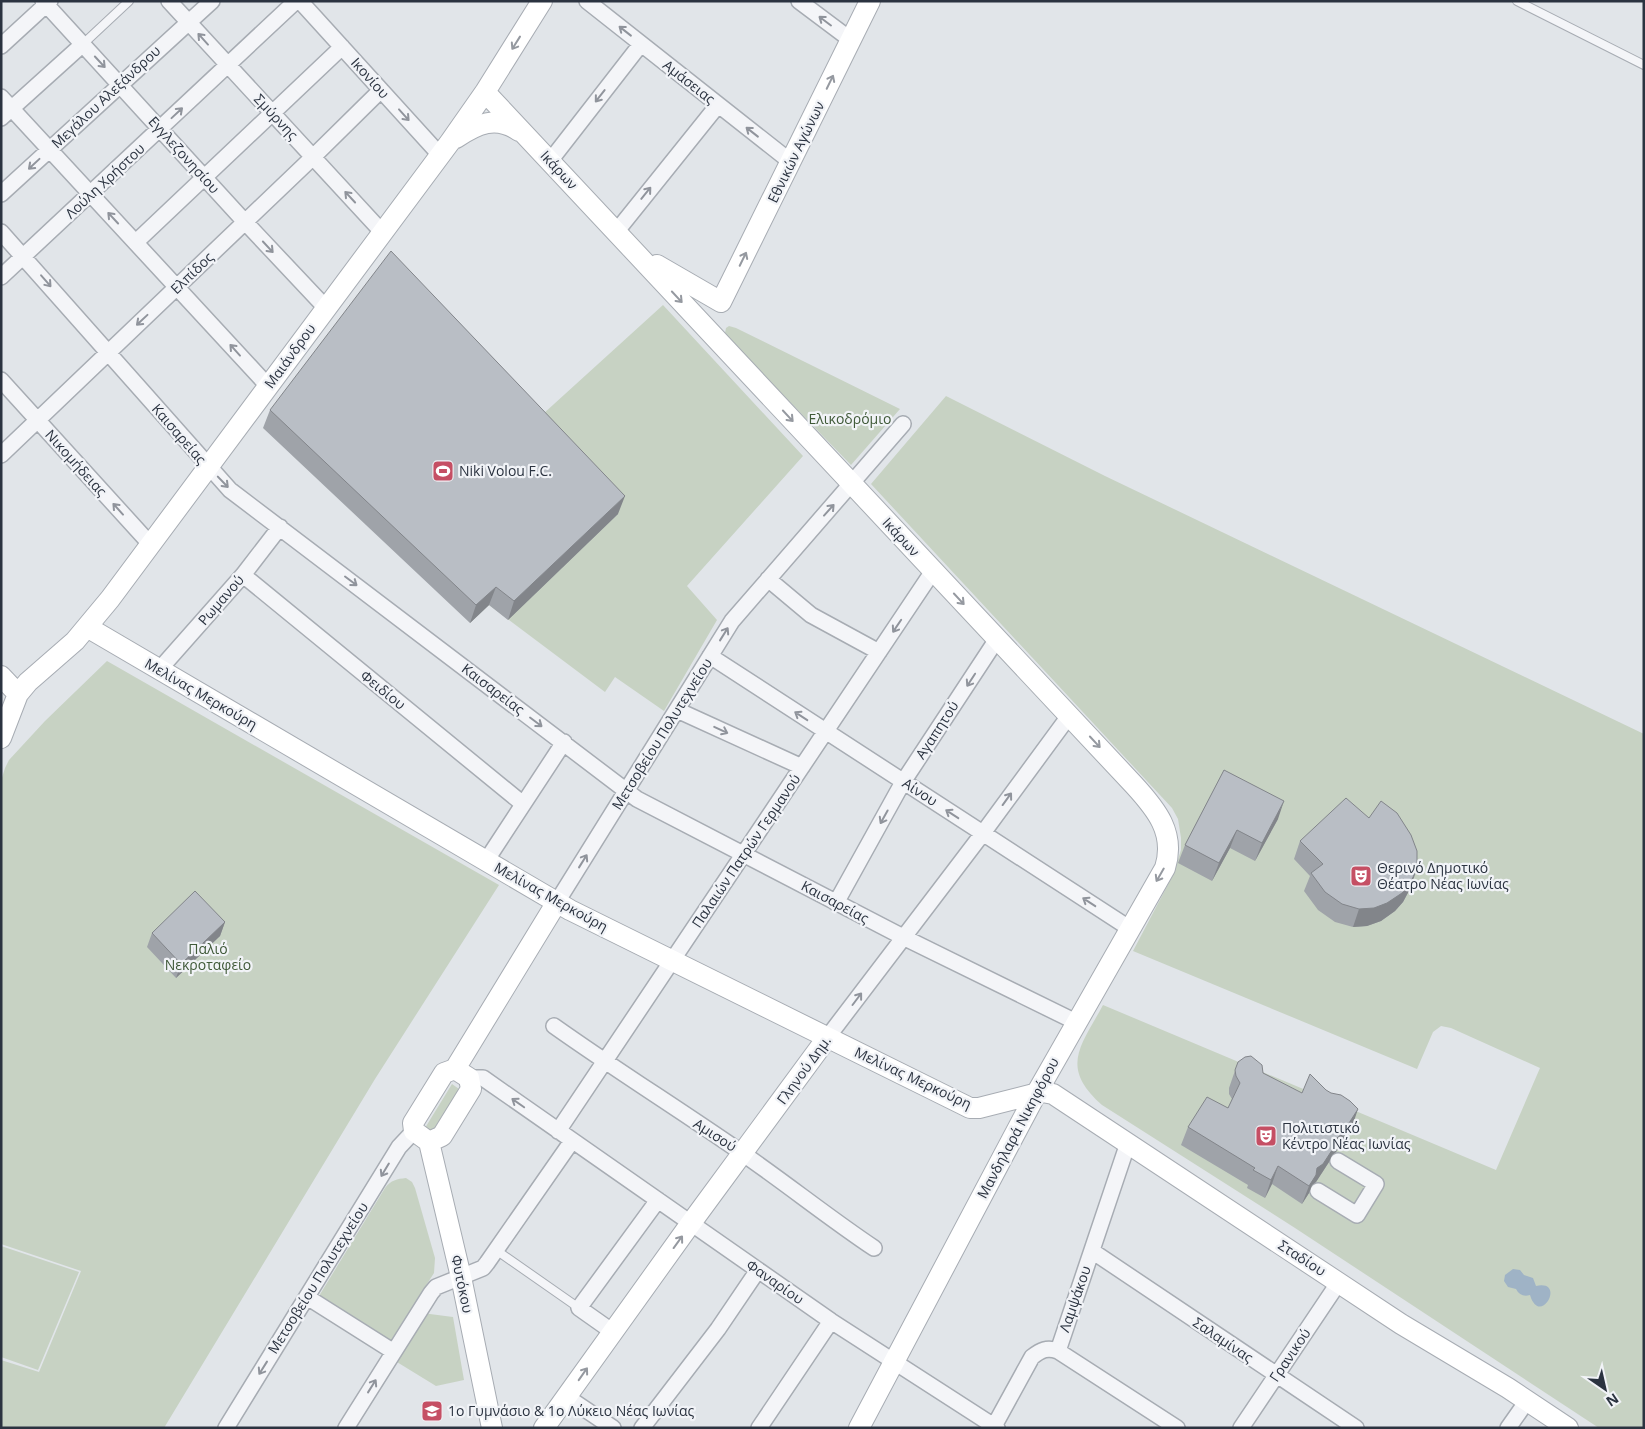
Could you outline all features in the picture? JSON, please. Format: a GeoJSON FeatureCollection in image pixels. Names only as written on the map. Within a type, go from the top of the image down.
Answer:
{"type":"FeatureCollection","features":[{"type":"Feature","properties":{"kind":"street","name":"Σμύρνης"},"geometry":{"type":"LineString","coordinates":[[169,1],[383,233]]}},
{"type":"Feature","properties":{"kind":"street","name":"Μεγάλου Αλεξάνδρου"},"geometry":{"type":"LineString","coordinates":[[1,194],[212,1]]}},
{"type":"Feature","properties":{"kind":"street","name":"Λούλη Χρήστου"},"geometry":{"type":"LineString","coordinates":[[1,278],[296,1]]}},
{"type":"Feature","properties":{"kind":"street","name":"Ικονίου"},"geometry":{"type":"LineString","coordinates":[[300,1],[382,90],[445,148]]}},
{"type":"Feature","properties":{"kind":"street","name":"Μαιάνδρου"},"geometry":{"type":"LineString","coordinates":[[18,694],[28,682],[62,654],[87,627],[151,545],[445,148],[485,92],[542,1]]}},
{"type":"Feature","properties":{"kind":"street","name":"Αμάσειας"},"geometry":{"type":"LineString","coordinates":[[587,1],[790,162]]}},
{"type":"Feature","properties":{"kind":"street"},"geometry":{"type":"LineString","coordinates":[[799,1],[851,40]]}},
{"type":"Feature","properties":{"kind":"street","name":"Εθνικών Αγώνων"},"geometry":{"type":"LineString","coordinates":[[721,302],[870,1]]}},
{"type":"Feature","properties":{"kind":"street","name":"Εγγλεζονησίου"},"geometry":{"type":"LineString","coordinates":[[46,2],[204,178],[326,308]]}},
{"type":"Feature","properties":{"kind":"street"},"geometry":{"type":"LineString","coordinates":[[1,46],[46,2]]}},
{"type":"Feature","properties":{"kind":"street"},"geometry":{"type":"LineString","coordinates":[[83,44],[5,108],[50,149],[268,386]]}},
{"type":"Feature","properties":{"kind":"street"},"geometry":{"type":"LineString","coordinates":[[550,161],[641,44]]}},
{"type":"Feature","properties":{"kind":"street"},"geometry":{"type":"LineString","coordinates":[[136,242],[342,47]]}},
{"type":"Feature","properties":{"kind":"street","name":"Ελπίδος"},"geometry":{"type":"LineString","coordinates":[[1,455],[382,90]]}},
{"type":"Feature","properties":{"kind":"street","name":"Ικάρων"},"geometry":{"type":"LineString","coordinates":[[485,92],[1152,804],[1165,828]]}},
{"type":"Feature","properties":{"kind":"street"},"geometry":{"type":"LineString","coordinates":[[616,232],[718,105]]}},
{"type":"Feature","properties":{"kind":"street"},"geometry":{"type":"LineString","coordinates":[[445,148],[480,125],[494,122],[511,125],[527,137]]}},
{"type":"Feature","properties":{"kind":"street","name":"Καισαρείας"},"geometry":{"type":"LineString","coordinates":[[1,232],[230,490],[564,742],[627,792],[645,804],[836,903],[1076,1022]]}},
{"type":"Feature","properties":{"kind":"street","name":"Ικάρων"},"geometry":{"type":"LineString","coordinates":[[632,249],[666,272],[721,302]]}},
{"type":"Feature","properties":{"kind":"street","name":"Νικομήδειας"},"geometry":{"type":"LineString","coordinates":[[1,380],[151,545]]}},
{"type":"Feature","properties":{"kind":"street","name":"Μετσοβείου Πολυτεχνείου"},"geometry":{"type":"LineString","coordinates":[[462,1074],[557,902],[732,621],[903,424]]}},
{"type":"Feature","properties":{"kind":"street","name":"Ρωμανού"},"geometry":{"type":"LineString","coordinates":[[159,670],[243,575],[280,527]]}},
{"type":"Feature","properties":{"kind":"street","name":"Παλαιών Πατρών Γερμανού"},"geometry":{"type":"LineString","coordinates":[[558,1131],[933,571]]}},
{"type":"Feature","properties":{"kind":"street","name":"Φειδίου"},"geometry":{"type":"LineString","coordinates":[[243,575],[523,804]]}},
{"type":"Feature","properties":{"kind":"street"},"geometry":{"type":"LineString","coordinates":[[768,579],[811,615],[879,652]]}},
{"type":"Feature","properties":{"kind":"street","name":"Μελίνας Μερκούρη"},"geometry":{"type":"LineString","coordinates":[[87,627],[557,902],[827,1038],[970,1108],[979,1108],[1036,1094]]}},
{"type":"Feature","properties":{"kind":"street","name":"Αγαπητού"},"geometry":{"type":"LineString","coordinates":[[836,903],[903,782],[997,639]]}},
{"type":"Feature","properties":{"kind":"street","name":"Αίνου"},"geometry":{"type":"LineString","coordinates":[[710,656],[1130,928]]}},
{"type":"Feature","properties":{"kind":"street"},"geometry":{"type":"LineString","coordinates":[[1,676],[18,694],[1,738]]}},
{"type":"Feature","properties":{"kind":"street"},"geometry":{"type":"LineString","coordinates":[[677,710],[802,768]]}},
{"type":"Feature","properties":{"kind":"street","name":"Γληνού Δημ."},"geometry":{"type":"LineString","coordinates":[[544,1428],[827,1038],[1069,716]]}},
{"type":"Feature","properties":{"kind":"street"},"geometry":{"type":"LineString","coordinates":[[486,861],[564,742]]}},
{"type":"Feature","properties":{"kind":"street","name":"Μανδηλαρά Νικηφόρου"},"geometry":{"type":"LineString","coordinates":[[859,1428],[1036,1094],[1165,868],[1168,839],[1165,828]]}},
{"type":"Feature","properties":{"kind":"street","name":"Αμισού"},"geometry":{"type":"LineString","coordinates":[[554,1026],[743,1153],[874,1248]]}},
{"type":"Feature","properties":{"kind":"street"},"geometry":{"type":"LineString","coordinates":[[444,1073],[462,1074],[472,1089],[442,1136],[421,1136],[413,1122],[444,1073]]}},
{"type":"Feature","properties":{"kind":"street","name":"Φαναρίου"},"geometry":{"type":"LineString","coordinates":[[462,1074],[483,1078],[831,1321],[995,1427]]}},
{"type":"Feature","properties":{"kind":"street","name":"Σταδίου"},"geometry":{"type":"LineString","coordinates":[[1036,1094],[1045,1092],[1053,1094],[1401,1324],[1568,1428]]}},
{"type":"Feature","properties":{"kind":"street","name":"Μετσοβείου Πολυτεχνείου"},"geometry":{"type":"LineString","coordinates":[[226,1428],[399,1147],[421,1136]]}},
{"type":"Feature","properties":{"kind":"street","name":"Φυτόκου"},"geometry":{"type":"LineString","coordinates":[[421,1136],[461,1277],[492,1428]]}},
{"type":"Feature","properties":{"kind":"street"},"geometry":{"type":"LineString","coordinates":[[346,1428],[436,1287],[483,1268],[572,1141]]}},
{"type":"Feature","properties":{"kind":"street","name":"Λαμψάκου"},"geometry":{"type":"LineString","coordinates":[[995,1427],[1032,1357],[1048,1348],[1058,1351],[1128,1143]]}},
{"type":"Feature","properties":{"kind":"street"},"geometry":{"type":"LineString","coordinates":[[1318,1191],[1357,1215],[1376,1184],[1338,1161]]}},
{"type":"Feature","properties":{"kind":"street"},"geometry":{"type":"LineString","coordinates":[[613,1332],[579,1308],[658,1200]]}},
{"type":"Feature","properties":{"kind":"street","name":"Σαλαμίνας"},"geometry":{"type":"LineString","coordinates":[[1092,1251],[1356,1428]]}},
{"type":"Feature","properties":{"kind":"street"},"geometry":{"type":"LineString","coordinates":[[642,1428],[718,1329],[758,1270]]}},
{"type":"Feature","properties":{"kind":"street","name":"Γρανικού"},"geometry":{"type":"LineString","coordinates":[[1241,1428],[1339,1282]]}},
{"type":"Feature","properties":{"kind":"street"},"geometry":{"type":"LineString","coordinates":[[308,1297],[394,1352]]}},
{"type":"Feature","properties":{"kind":"street"},"geometry":{"type":"LineString","coordinates":[[759,1428],[831,1321]]}},
{"type":"Feature","properties":{"kind":"street"},"geometry":{"type":"LineString","coordinates":[[1058,1351],[1177,1428]]}},
{"type":"Feature","properties":{"kind":"street"},"geometry":{"type":"LineString","coordinates":[[567,1396],[613,1428]]}},
{"type":"Feature","properties":{"kind":"street"},"geometry":{"type":"LineString","coordinates":[[1508,1428],[1527,1401]]}},
{"type":"Feature","properties":{"kind":"lane"},"geometry":{"type":"LineString","coordinates":[[83,44],[130,1]]}},
{"type":"Feature","properties":{"kind":"lane"},"geometry":{"type":"LineString","coordinates":[[1517,1],[1644,65]]}},
{"type":"Feature","properties":{"kind":"lane"},"geometry":{"type":"LineString","coordinates":[[496,1250],[579,1308]]}},
{"type":"Feature","properties":{"kind":"green space"},"geometry":{"type":"Polygon","coordinates":[[[663,305],[803,456],[687,586],[717,620],[664,711],[615,677],[605,692],[489,605],[470,623],[532,424],[663,305]]]}},
{"type":"Feature","properties":{"kind":"green space","name":"Ελικοδρόμιο"},"geometry":{"type":"Polygon","coordinates":[[[729,326],[900,409],[851,465],[727,337],[725,333],[726,328],[729,326]]]}},
{"type":"Feature","properties":{"kind":"green space"},"geometry":{"type":"Polygon","coordinates":[[[946,396],[1105,476],[1644,734],[1644,1428],[1599,1428],[1295,1228],[1102,1105],[1089,1091],[1081,1079],[1078,1056],[1103,1005],[1496,1170],[1540,1068],[1451,1028],[1441,1026],[1433,1032],[1417,1069],[1133,951],[1173,875],[1181,850],[1178,819],[1172,808],[871,484],[946,396]]]}},
{"type":"Feature","properties":{"kind":"green space","name":"Παλιό Νεκροταφείο"},"geometry":{"type":"Polygon","coordinates":[[[107,661],[499,885],[375,1079],[164,1428],[1,1428],[1,1360],[39,1372],[81,1271],[1,1244],[1,781],[9,760],[45,721],[107,661]]]}},
{"type":"Feature","properties":{"kind":"green space"},"geometry":{"type":"Polygon","coordinates":[[[452,1084],[459,1089],[432,1132],[425,1128],[452,1084]]]}},
{"type":"Feature","properties":{"kind":"green space"},"geometry":{"type":"Polygon","coordinates":[[[406,1178],[412,1182],[415,1188],[435,1258],[434,1273],[390,1342],[319,1296],[385,1188],[394,1180],[406,1178]]]}},
{"type":"Feature","properties":{"kind":"green space"},"geometry":{"type":"Polygon","coordinates":[[[1,1246],[79,1272],[38,1370],[1,1357],[1,1246]]]}},
{"type":"Feature","properties":{"kind":"green space"},"geometry":{"type":"Polygon","coordinates":[[[422,1313],[453,1317],[464,1380],[436,1386],[392,1359],[422,1313]]]}},
{"type":"Feature","properties":{"kind":"water"},"geometry":{"type":"Polygon","coordinates":[[[1513,1269],[1520,1270],[1524,1275],[1533,1278],[1536,1286],[1545,1286],[1550,1289],[1548,1300],[1544,1305],[1540,1307],[1534,1304],[1530,1295],[1522,1295],[1516,1289],[1508,1287],[1504,1281],[1505,1275],[1513,1269]]]}},
{"type":"Feature","properties":{"kind":"building","name":"Niki Volou F.C."},"geometry":{"type":"Polygon","coordinates":[[[391,251],[625,496],[514,601],[496,587],[476,605],[270,410],[391,251]]]}},
{"type":"Feature","properties":{"kind":"building"},"geometry":{"type":"Polygon","coordinates":[[[1224,770],[1284,801],[1262,843],[1237,830],[1219,863],[1185,845],[1224,770]]]}},
{"type":"Feature","properties":{"kind":"building","name":"Θερινό Δημοτικό Θέατρο Νέας Ιωνίας"},"geometry":{"type":"Polygon","coordinates":[[[1346,798],[1369,818],[1381,801],[1397,813],[1411,835],[1417,851],[1417,868],[1410,884],[1402,893],[1387,903],[1374,908],[1359,909],[1342,904],[1325,892],[1311,873],[1323,864],[1300,841],[1346,798]]]}},
{"type":"Feature","properties":{"kind":"building"},"geometry":{"type":"Polygon","coordinates":[[[195,891],[225,922],[181,964],[152,933],[195,891]]]}},
{"type":"Feature","properties":{"kind":"building","name":"Πολιτιστικό Κέντρο Νέας Ιωνίας"},"geometry":{"type":"Polygon","coordinates":[[[1251,1056],[1262,1065],[1263,1073],[1302,1093],[1310,1074],[1326,1090],[1341,1095],[1358,1109],[1342,1134],[1337,1138],[1336,1144],[1323,1164],[1317,1168],[1316,1175],[1309,1186],[1278,1166],[1271,1180],[1253,1170],[1255,1168],[1188,1127],[1207,1097],[1228,1108],[1240,1083],[1235,1070],[1238,1062],[1245,1057],[1251,1056]]]}},
{"type":"Feature","properties":{"kind":"place","name":"Niki Volou F.C."},"geometry":{"type":"Point","coordinates":[443,471]}},
{"type":"Feature","properties":{"kind":"place","name":"Θερινό Δημοτικό Θέατρο Νέας Ιωνίας"},"geometry":{"type":"Point","coordinates":[1361,876]}},
{"type":"Feature","properties":{"kind":"place","name":"Πολιτιστικό Κέντρο Νέας Ιωνίας"},"geometry":{"type":"Point","coordinates":[1266,1136]}},
{"type":"Feature","properties":{"kind":"place","name":"1ο Γυμνάσιο & 1ο Λύκειο Νέας Ιωνίας"},"geometry":{"type":"Point","coordinates":[432,1411]}}]}
